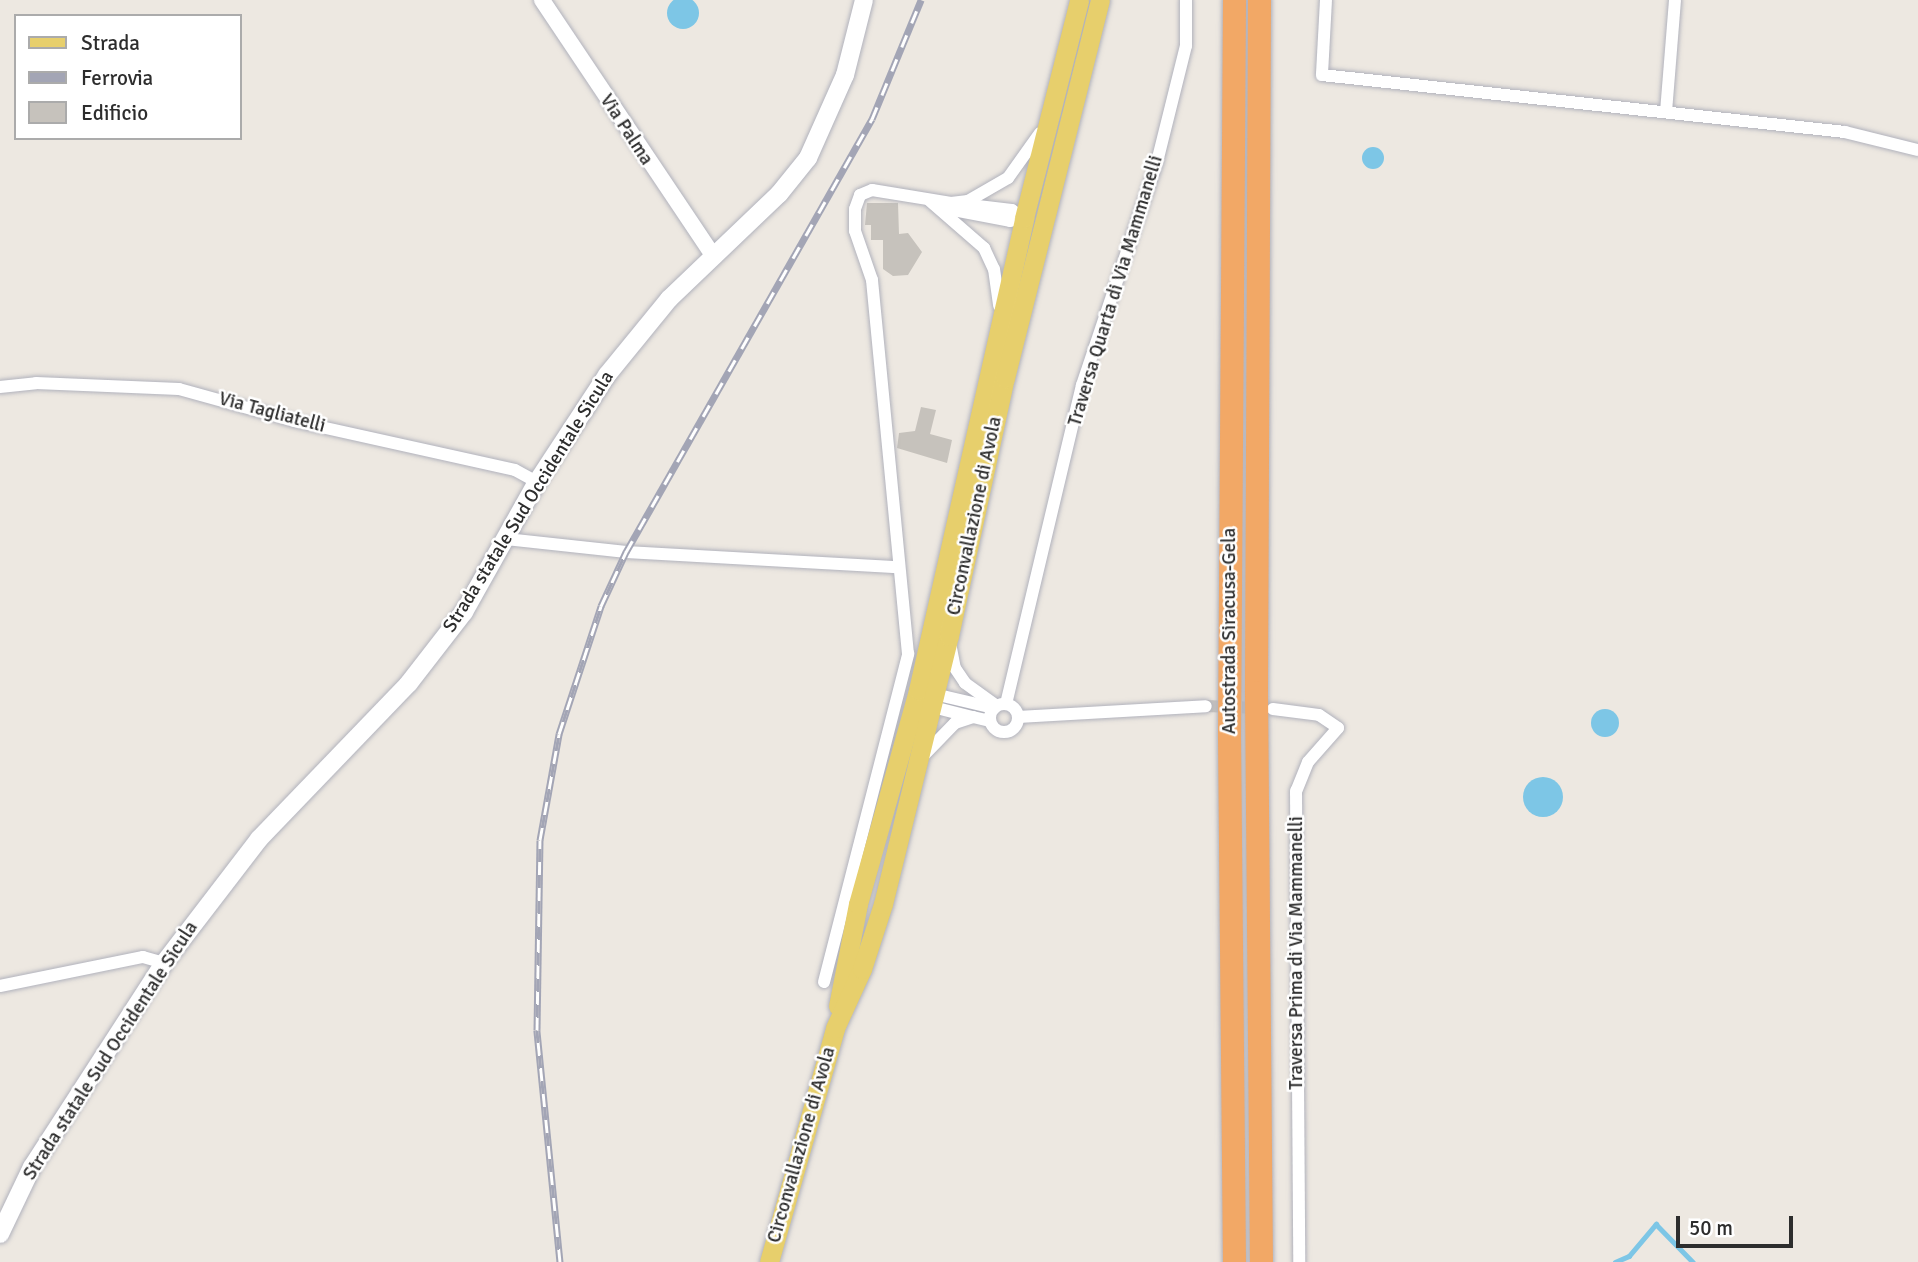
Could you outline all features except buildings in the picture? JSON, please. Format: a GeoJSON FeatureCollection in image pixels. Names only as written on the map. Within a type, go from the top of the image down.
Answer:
{"type":"FeatureCollection","features":[{"type":"Feature","properties":{"kind":"highway","name":"Autostrada Siracusa-Gela"},"geometry":{"type":"LineString","coordinates":[[1234,0],[1229,749],[1234,1262]]}},
{"type":"Feature","properties":{"kind":"highway","name":"Autostrada Siracusa-Gela"},"geometry":{"type":"LineString","coordinates":[[1259,0],[1256,692],[1261,1262]]}},
{"type":"Feature","properties":{"kind":"main road","name":"Strada statale Sud Occidentale Sicula"},"geometry":{"type":"LineString","coordinates":[[0,1234],[32,1167],[164,963],[259,839],[409,683],[464,612],[537,482],[607,375],[669,299],[714,257],[808,158],[845,75],[863,0]]}},
{"type":"Feature","properties":{"kind":"main road","name":"Circonvallazione di Avola"},"geometry":{"type":"LineString","coordinates":[[835,1028],[862,969],[883,904],[919,762],[925,698],[1001,319],[1079,0]]}},
{"type":"Feature","properties":{"kind":"main road","name":"Circonvallazione di Avola"},"geometry":{"type":"LineString","coordinates":[[769,1262],[835,1028],[858,904],[925,698],[949,636],[1039,237],[1100,0]]}},
{"type":"Feature","properties":{"kind":"street","name":"Via Palma"},"geometry":{"type":"LineString","coordinates":[[542,0],[714,257]]}},
{"type":"Feature","properties":{"kind":"street","name":"Traversa Quarta di Via Mammanelli"},"geometry":{"type":"LineString","coordinates":[[997,710],[1082,385],[1163,141],[1186,46],[1186,0]]}},
{"type":"Feature","properties":{"kind":"street"},"geometry":{"type":"LineString","coordinates":[[1326,0],[1322,75],[1845,132],[1918,150]]}},
{"type":"Feature","properties":{"kind":"street"},"geometry":{"type":"LineString","coordinates":[[1665,112],[1675,0]]}},
{"type":"Feature","properties":{"kind":"street"},"geometry":{"type":"LineString","coordinates":[[946,205],[968,201],[1008,178],[1050,115]]}},
{"type":"Feature","properties":{"kind":"street"},"geometry":{"type":"LineString","coordinates":[[824,982],[906,675],[908,654],[872,280],[855,231],[855,209],[860,195],[872,190],[927,199],[946,205],[1012,210],[1024,218],[1039,237]]}},
{"type":"Feature","properties":{"kind":"street"},"geometry":{"type":"LineString","coordinates":[[946,205],[989,258],[1001,319]]}},
{"type":"Feature","properties":{"kind":"street"},"geometry":{"type":"LineString","coordinates":[[1024,218],[1047,208]]}},
{"type":"Feature","properties":{"kind":"street","name":"Via Tagliatelli"},"geometry":{"type":"LineString","coordinates":[[0,387],[71,384],[179,389],[306,424],[515,470],[537,482]]}},
{"type":"Feature","properties":{"kind":"street"},"geometry":{"type":"LineString","coordinates":[[506,539],[626,552],[898,567]]}},
{"type":"Feature","properties":{"kind":"street"},"geometry":{"type":"LineString","coordinates":[[949,636],[955,667],[965,684],[997,710],[1004,732],[1014,727],[1018,716]]}},
{"type":"Feature","properties":{"kind":"street"},"geometry":{"type":"LineString","coordinates":[[925,698],[1018,716],[1206,706]]}},
{"type":"Feature","properties":{"kind":"street"},"geometry":{"type":"LineString","coordinates":[[925,698],[973,717]]}},
{"type":"Feature","properties":{"kind":"street","name":"Traversa Prima di Via Mammanelli"},"geometry":{"type":"LineString","coordinates":[[1273,709],[1319,715],[1338,729],[1308,762],[1296,791],[1299,1262]]}},
{"type":"Feature","properties":{"kind":"street"},"geometry":{"type":"LineString","coordinates":[[919,762],[944,731],[973,717],[997,710]]}},
{"type":"Feature","properties":{"kind":"street"},"geometry":{"type":"LineString","coordinates":[[0,986],[143,957],[164,963]]}},
{"type":"Feature","properties":{"kind":"water"},"geometry":{"type":"Polygon","coordinates":[[[676,-1],[690,-1],[698,7],[698,19],[689,28],[677,28],[668,19],[668,7],[676,-1]]]}},
{"type":"Feature","properties":{"kind":"water"},"geometry":{"type":"Polygon","coordinates":[[[1373,147],[1381,150],[1384,158],[1381,166],[1373,169],[1365,166],[1362,158],[1365,150],[1373,147]]]}},
{"type":"Feature","properties":{"kind":"water"},"geometry":{"type":"Polygon","coordinates":[[[1605,709],[1615,713],[1619,723],[1615,733],[1605,737],[1595,733],[1591,723],[1595,713],[1605,709]]]}},
{"type":"Feature","properties":{"kind":"water"},"geometry":{"type":"Polygon","coordinates":[[[1543,777],[1551,778],[1557,783],[1562,789],[1562,805],[1557,811],[1551,816],[1543,817],[1535,816],[1529,811],[1524,805],[1523,797],[1524,789],[1529,783],[1535,778],[1543,777]]]}},
{"type":"Feature","properties":{"kind":"waterway"},"geometry":{"type":"LineString","coordinates":[[1615,1262],[1629,1256],[1656,1224],[1693,1262]]}},
{"type":"Feature","properties":{"kind":"tunnel"},"geometry":{"type":"LineString","coordinates":[[1206,706],[1259,708]]}},
{"type":"Feature","properties":{"kind":"railway"},"geometry":{"type":"LineString","coordinates":[[560,1262],[537,1030],[540,840],[559,734],[601,606],[626,552],[872,119],[921,0]]}}]}
